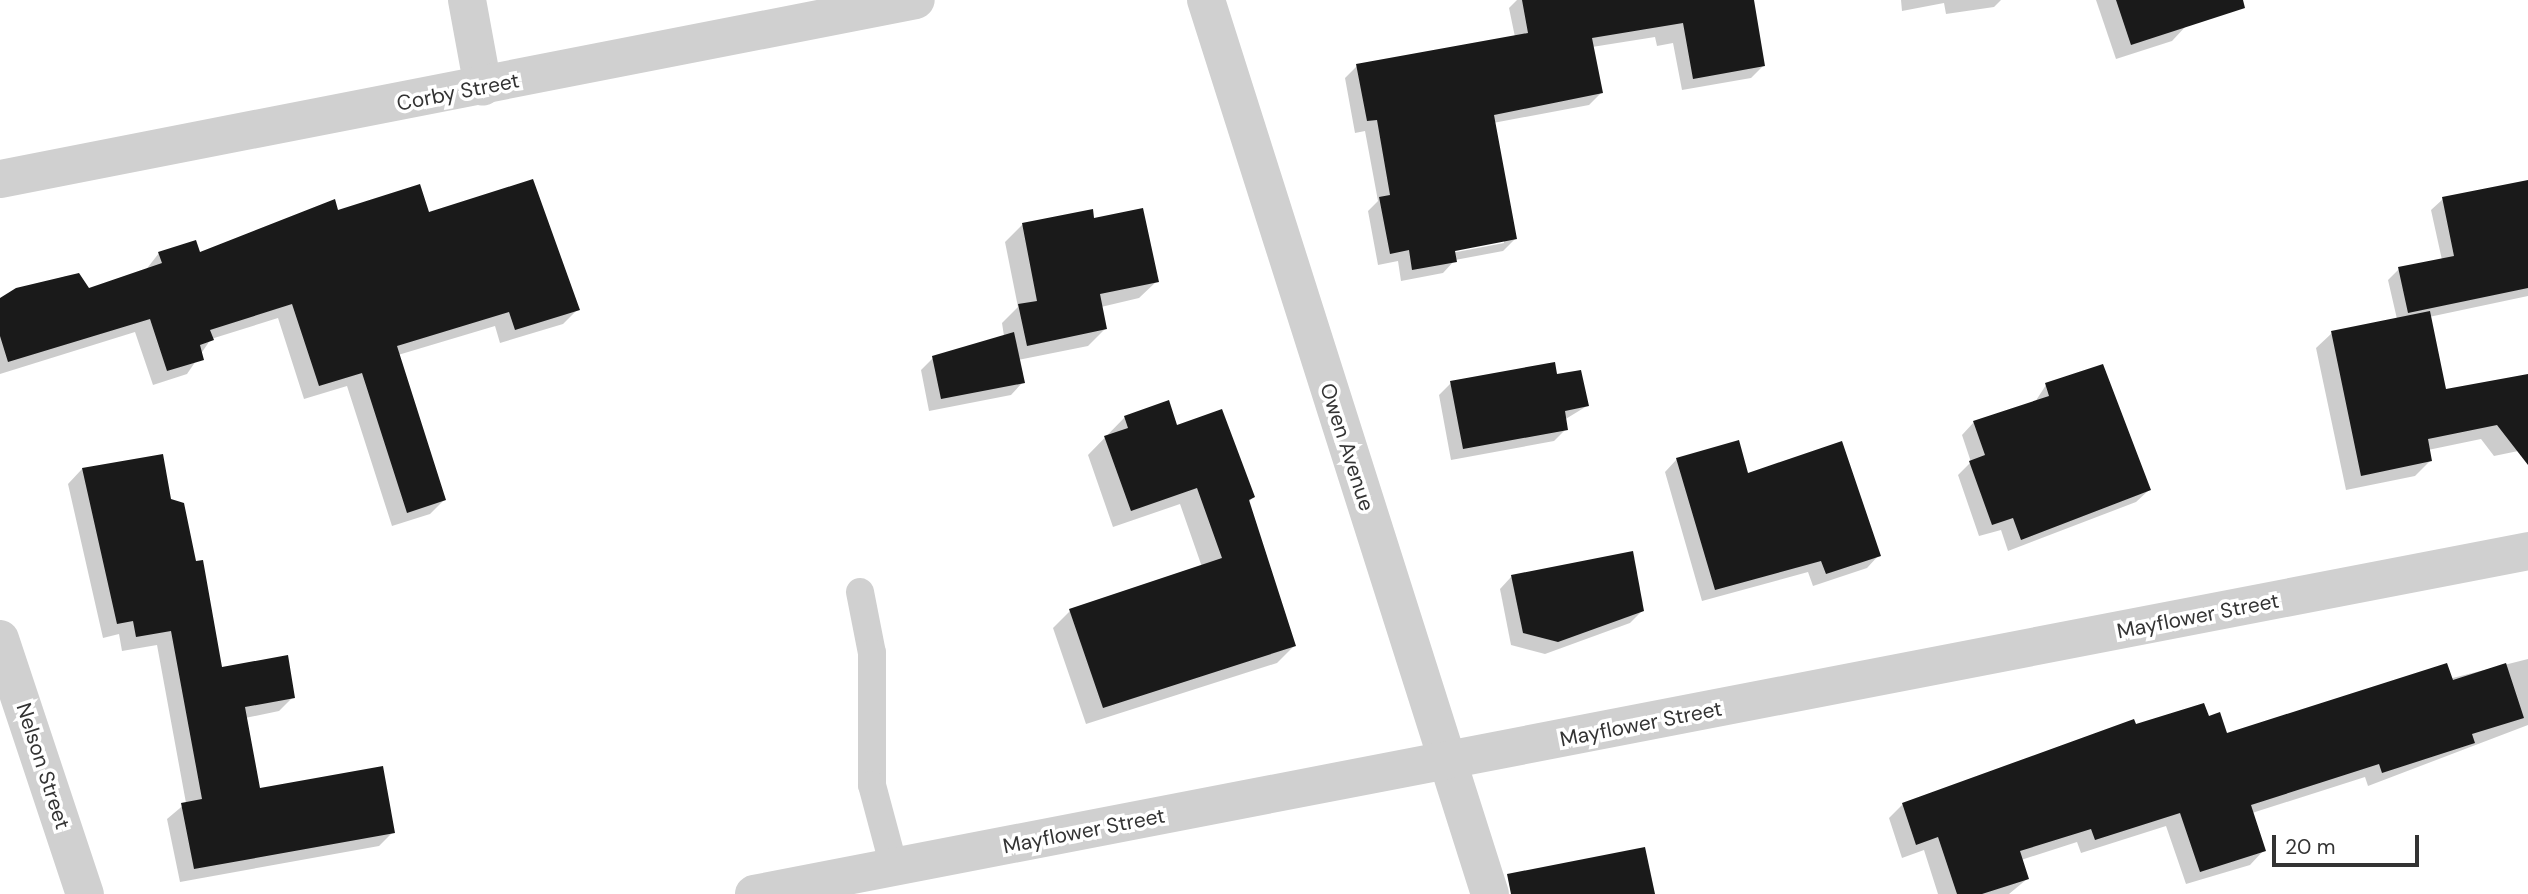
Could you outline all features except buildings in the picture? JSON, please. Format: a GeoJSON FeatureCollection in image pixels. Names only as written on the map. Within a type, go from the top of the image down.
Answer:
{"type":"FeatureCollection","features":[{"type":"Feature","properties":{"kind":"street"},"geometry":{"type":"LineString","coordinates":[[467,0],[483,87]]}},
{"type":"Feature","properties":{"kind":"street","name":"Corby Street"},"geometry":{"type":"LineString","coordinates":[[0,179],[483,87],[916,0]]}},
{"type":"Feature","properties":{"kind":"street","name":"Owen Avenue"},"geometry":{"type":"LineString","coordinates":[[1206,0],[1490,894]]}},
{"type":"Feature","properties":{"kind":"street","name":"Mayflower Street"},"geometry":{"type":"LineString","coordinates":[[754,894],[2528,551]]}},
{"type":"Feature","properties":{"kind":"street","name":"Nelson Street"},"geometry":{"type":"LineString","coordinates":[[0,639],[85,894]]}},
{"type":"Feature","properties":{"kind":"lane"},"geometry":{"type":"LineString","coordinates":[[860,593],[873,653],[872,785],[894,867]]}}]}
